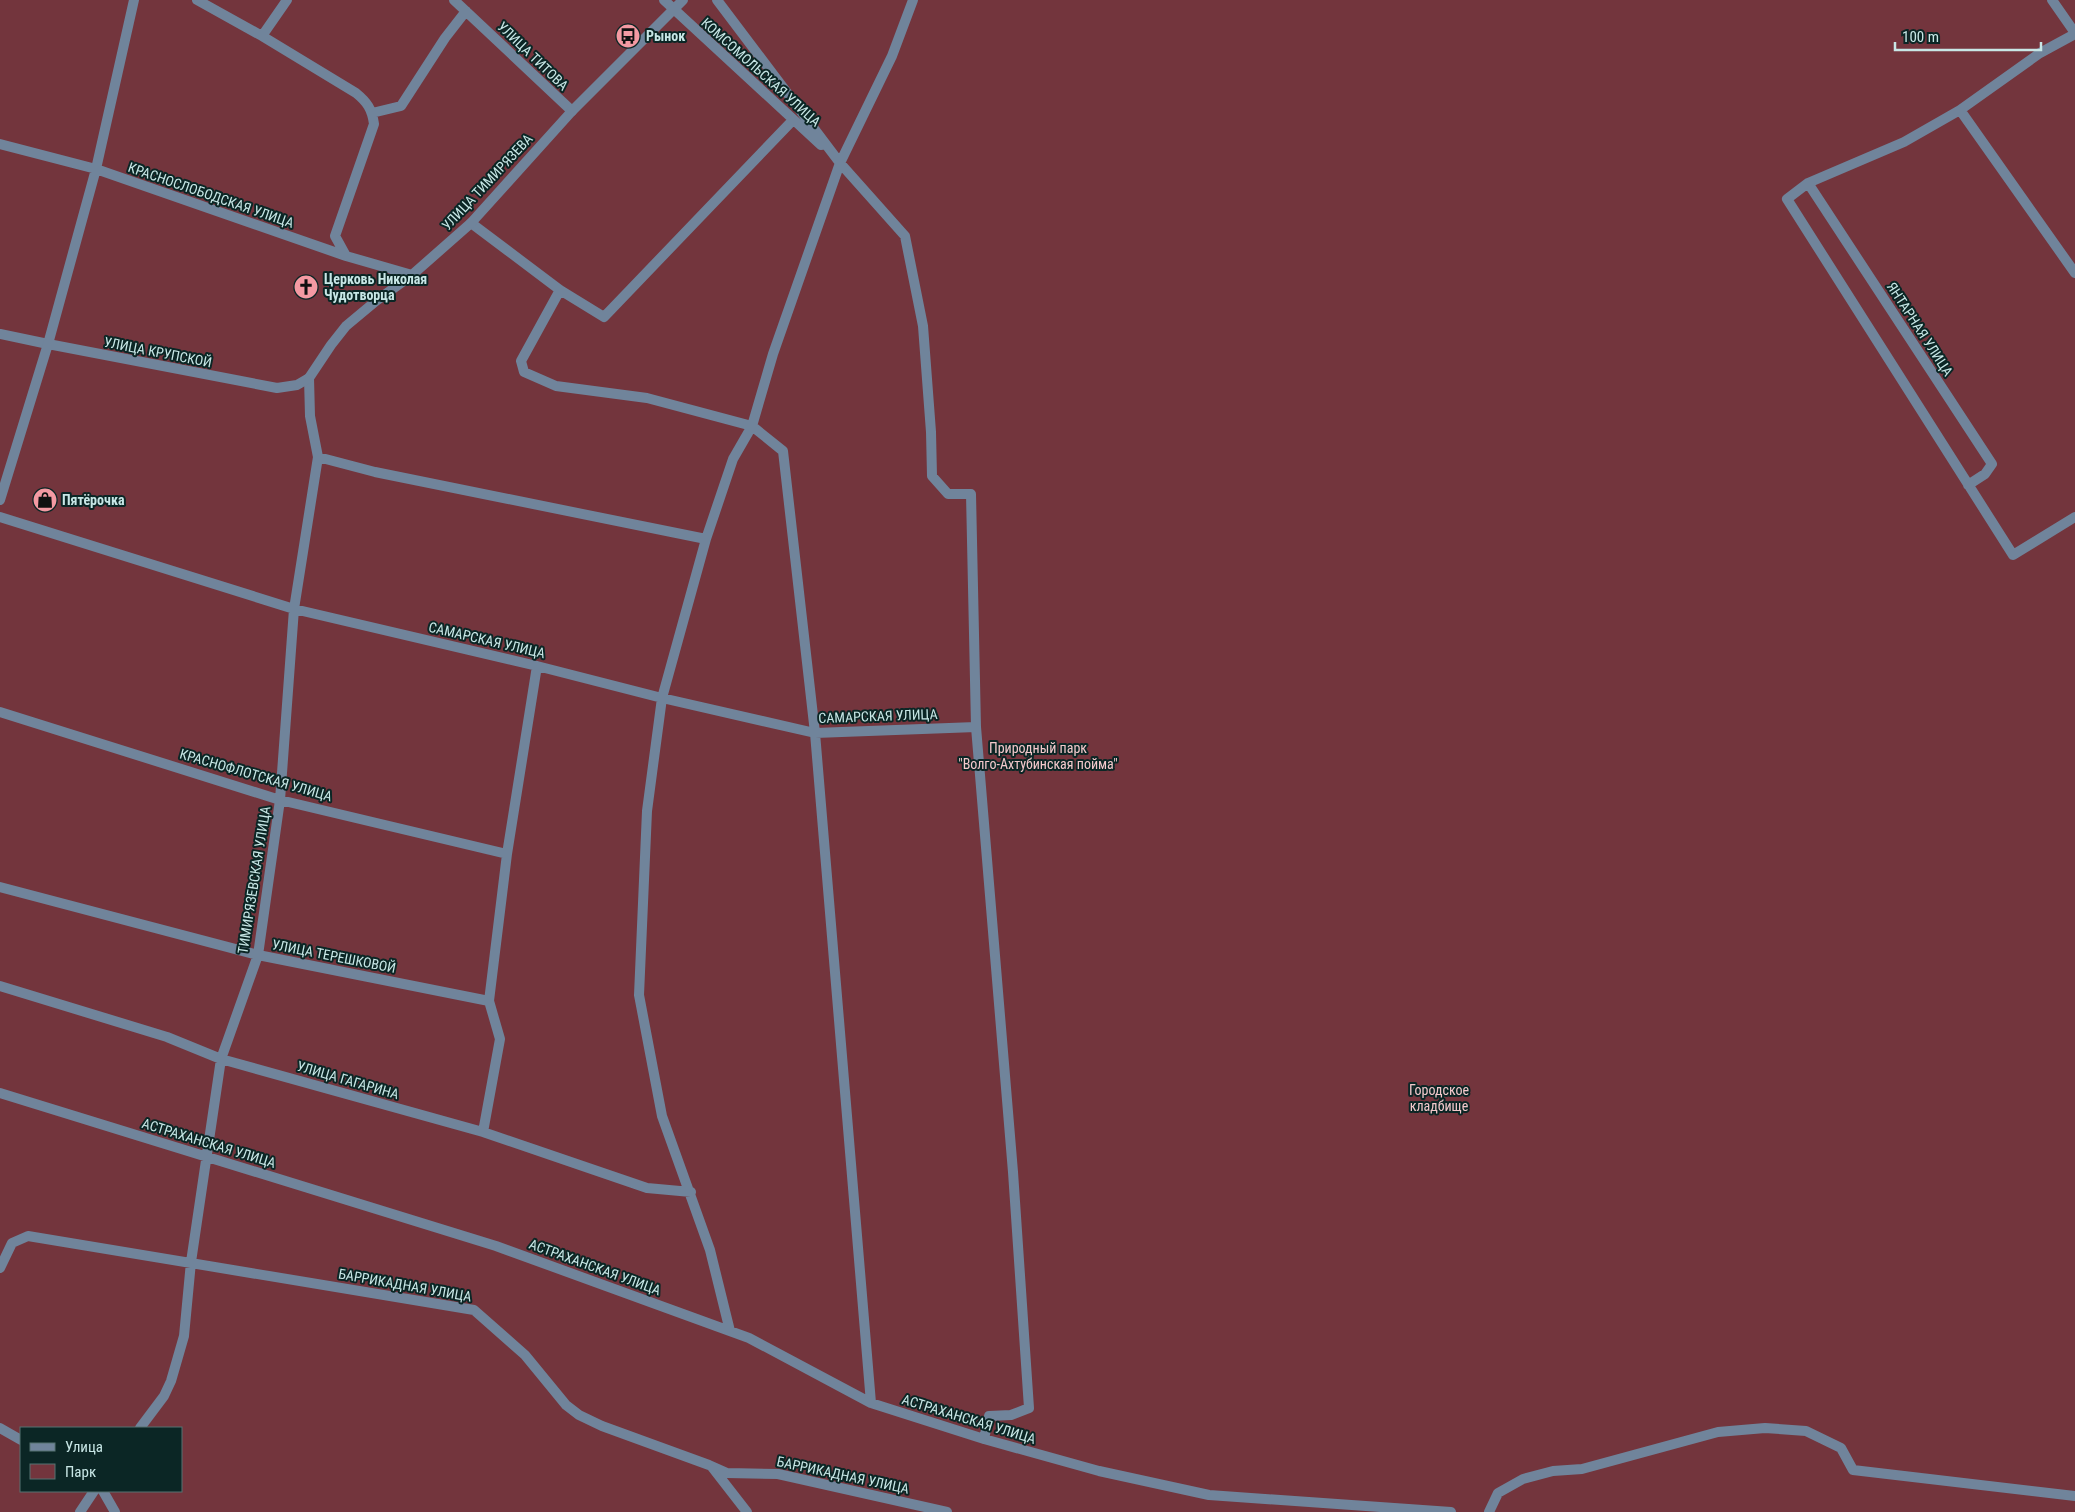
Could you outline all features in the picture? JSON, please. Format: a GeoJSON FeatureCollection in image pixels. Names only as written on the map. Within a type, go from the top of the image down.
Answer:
{"type":"FeatureCollection","features":[{"type":"Feature","properties":{"kind":"street"},"geometry":{"type":"LineString","coordinates":[[0,500],[48,344],[96,169],[134,0]]}},
{"type":"Feature","properties":{"kind":"street"},"geometry":{"type":"LineString","coordinates":[[197,0],[262,36],[366,101],[372,112],[374,124],[335,236],[346,256]]}},
{"type":"Feature","properties":{"kind":"street"},"geometry":{"type":"LineString","coordinates":[[262,36],[287,0]]}},
{"type":"Feature","properties":{"kind":"street","name":"УЛИЦА ТИТОВА"},"geometry":{"type":"LineString","coordinates":[[454,0],[572,111]]}},
{"type":"Feature","properties":{"kind":"street","name":"КОМСОМОЛЬСКАЯ УЛИЦА"},"geometry":{"type":"LineString","coordinates":[[664,0],[840,163]]}},
{"type":"Feature","properties":{"kind":"street","name":"УЛИЦА ТИМИРЯЗЕВА"},"geometry":{"type":"LineString","coordinates":[[310,378],[331,345],[346,326],[412,275],[471,223],[572,111],[683,0]]}},
{"type":"Feature","properties":{"kind":"street"},"geometry":{"type":"LineString","coordinates":[[716,0],[840,163],[904,236],[923,326],[931,432],[932,476],[948,494],[970,494],[976,726],[1012,1162],[1029,1408],[1011,1415],[989,1416],[984,1439]]}},
{"type":"Feature","properties":{"kind":"street"},"geometry":{"type":"LineString","coordinates":[[730,1331],[710,1250],[691,1192],[662,1116],[639,995],[647,811],[662,698],[706,539],[733,460],[752,426],[773,354],[840,163],[892,56],[913,0]]}},
{"type":"Feature","properties":{"kind":"street"},"geometry":{"type":"LineString","coordinates":[[2052,0],[2075,34],[2040,53],[1960,110],[1904,142],[1808,183],[1786,199],[2013,554],[2075,517]]}},
{"type":"Feature","properties":{"kind":"street"},"geometry":{"type":"LineString","coordinates":[[372,112],[401,106],[444,38],[466,11]]}},
{"type":"Feature","properties":{"kind":"street"},"geometry":{"type":"LineString","coordinates":[[1960,110],[2075,273]]}},
{"type":"Feature","properties":{"kind":"street"},"geometry":{"type":"LineString","coordinates":[[471,223],[560,290],[604,317],[793,120]]}},
{"type":"Feature","properties":{"kind":"street","name":"КРАСНОСЛОБОДСКАЯ УЛИЦА"},"geometry":{"type":"LineString","coordinates":[[0,144],[96,169],[346,256],[412,275]]}},
{"type":"Feature","properties":{"kind":"street","name":"ЯНТАРНАЯ УЛИЦА"},"geometry":{"type":"LineString","coordinates":[[1808,183],[1992,464],[1985,474],[1968,485]]}},
{"type":"Feature","properties":{"kind":"street"},"geometry":{"type":"LineString","coordinates":[[560,290],[521,361],[524,372],[556,386],[647,398],[752,426],[783,451],[815,733],[870,1403]]}},
{"type":"Feature","properties":{"kind":"street","name":"УЛИЦА КРУПСКОЙ"},"geometry":{"type":"LineString","coordinates":[[0,334],[277,388],[297,385],[310,378]]}},
{"type":"Feature","properties":{"kind":"street","name":"ТИМИРЯЗЕВСКАЯ УЛИЦА"},"geometry":{"type":"LineString","coordinates":[[141,1427],[164,1396],[171,1381],[184,1336],[191,1262],[221,1059],[258,955],[280,800],[294,609],[318,457],[310,416],[310,378]]}},
{"type":"Feature","properties":{"kind":"street"},"geometry":{"type":"LineString","coordinates":[[318,457],[375,472],[706,539]]}},
{"type":"Feature","properties":{"kind":"street","name":"САМАРСКАЯ УЛИЦА"},"geometry":{"type":"LineString","coordinates":[[0,517],[294,609],[815,733],[976,726]]}},
{"type":"Feature","properties":{"kind":"street"},"geometry":{"type":"LineString","coordinates":[[483,1132],[500,1040],[489,1001],[507,854],[537,666]]}},
{"type":"Feature","properties":{"kind":"street","name":"КРАСНОФЛОТСКАЯ УЛИЦА"},"geometry":{"type":"LineString","coordinates":[[0,712],[280,800],[507,854]]}},
{"type":"Feature","properties":{"kind":"street","name":"УЛИЦА ТЕРЕШКОВОЙ"},"geometry":{"type":"LineString","coordinates":[[0,887],[258,955],[489,1001]]}},
{"type":"Feature","properties":{"kind":"street","name":"УЛИЦА ГАГАРИНА"},"geometry":{"type":"LineString","coordinates":[[0,986],[166,1037],[221,1059],[483,1132],[648,1188],[691,1192]]}},
{"type":"Feature","properties":{"kind":"street","name":"АСТРАХАНСКАЯ УЛИЦА"},"geometry":{"type":"LineString","coordinates":[[0,1094],[496,1246],[749,1338],[870,1403],[984,1439],[1098,1471],[1209,1495],[1451,1512]]}},
{"type":"Feature","properties":{"kind":"street","name":"БАРРИКАДНАЯ УЛИЦА"},"geometry":{"type":"LineString","coordinates":[[0,1268],[12,1243],[28,1236],[85,1247],[191,1262],[474,1310],[525,1355],[566,1405],[579,1415],[602,1426],[727,1473],[778,1474],[947,1512]]}},
{"type":"Feature","properties":{"kind":"street"},"geometry":{"type":"LineString","coordinates":[[0,1428],[20,1439]]}},
{"type":"Feature","properties":{"kind":"street"},"geometry":{"type":"LineString","coordinates":[[1489,1512],[1498,1493],[1525,1479],[1553,1470],[1582,1469],[1718,1432],[1765,1428],[1806,1431],[1839,1447],[1854,1470],[2075,1496]]}},
{"type":"Feature","properties":{"kind":"street"},"geometry":{"type":"LineString","coordinates":[[709,1465],[747,1512]]}},
{"type":"Feature","properties":{"kind":"street"},"geometry":{"type":"LineString","coordinates":[[80,1512],[93,1492]]}},
{"type":"Feature","properties":{"kind":"street"},"geometry":{"type":"LineString","coordinates":[[104,1492],[115,1512]]}},
{"type":"Feature","properties":{"kind":"green space","name":"Природный парк \"Волго-Ахтубинская пойма\""},"geometry":{"type":"Polygon","coordinates":[[[0,0],[2075,0],[2075,1512],[0,1512],[0,0]]]}},
{"type":"Feature","properties":{"kind":"place","name":"Рынок"},"geometry":{"type":"Point","coordinates":[628,36]}},
{"type":"Feature","properties":{"kind":"place","name":"Церковь Николая Чудотворца"},"geometry":{"type":"Point","coordinates":[306,287]}},
{"type":"Feature","properties":{"kind":"place","name":"Пятёрочка"},"geometry":{"type":"Point","coordinates":[45,500]}},
{"type":"Feature","properties":{"kind":"park label","name":"Городское кладбище"},"geometry":{"type":"Point","coordinates":[1439,1098]}}]}
